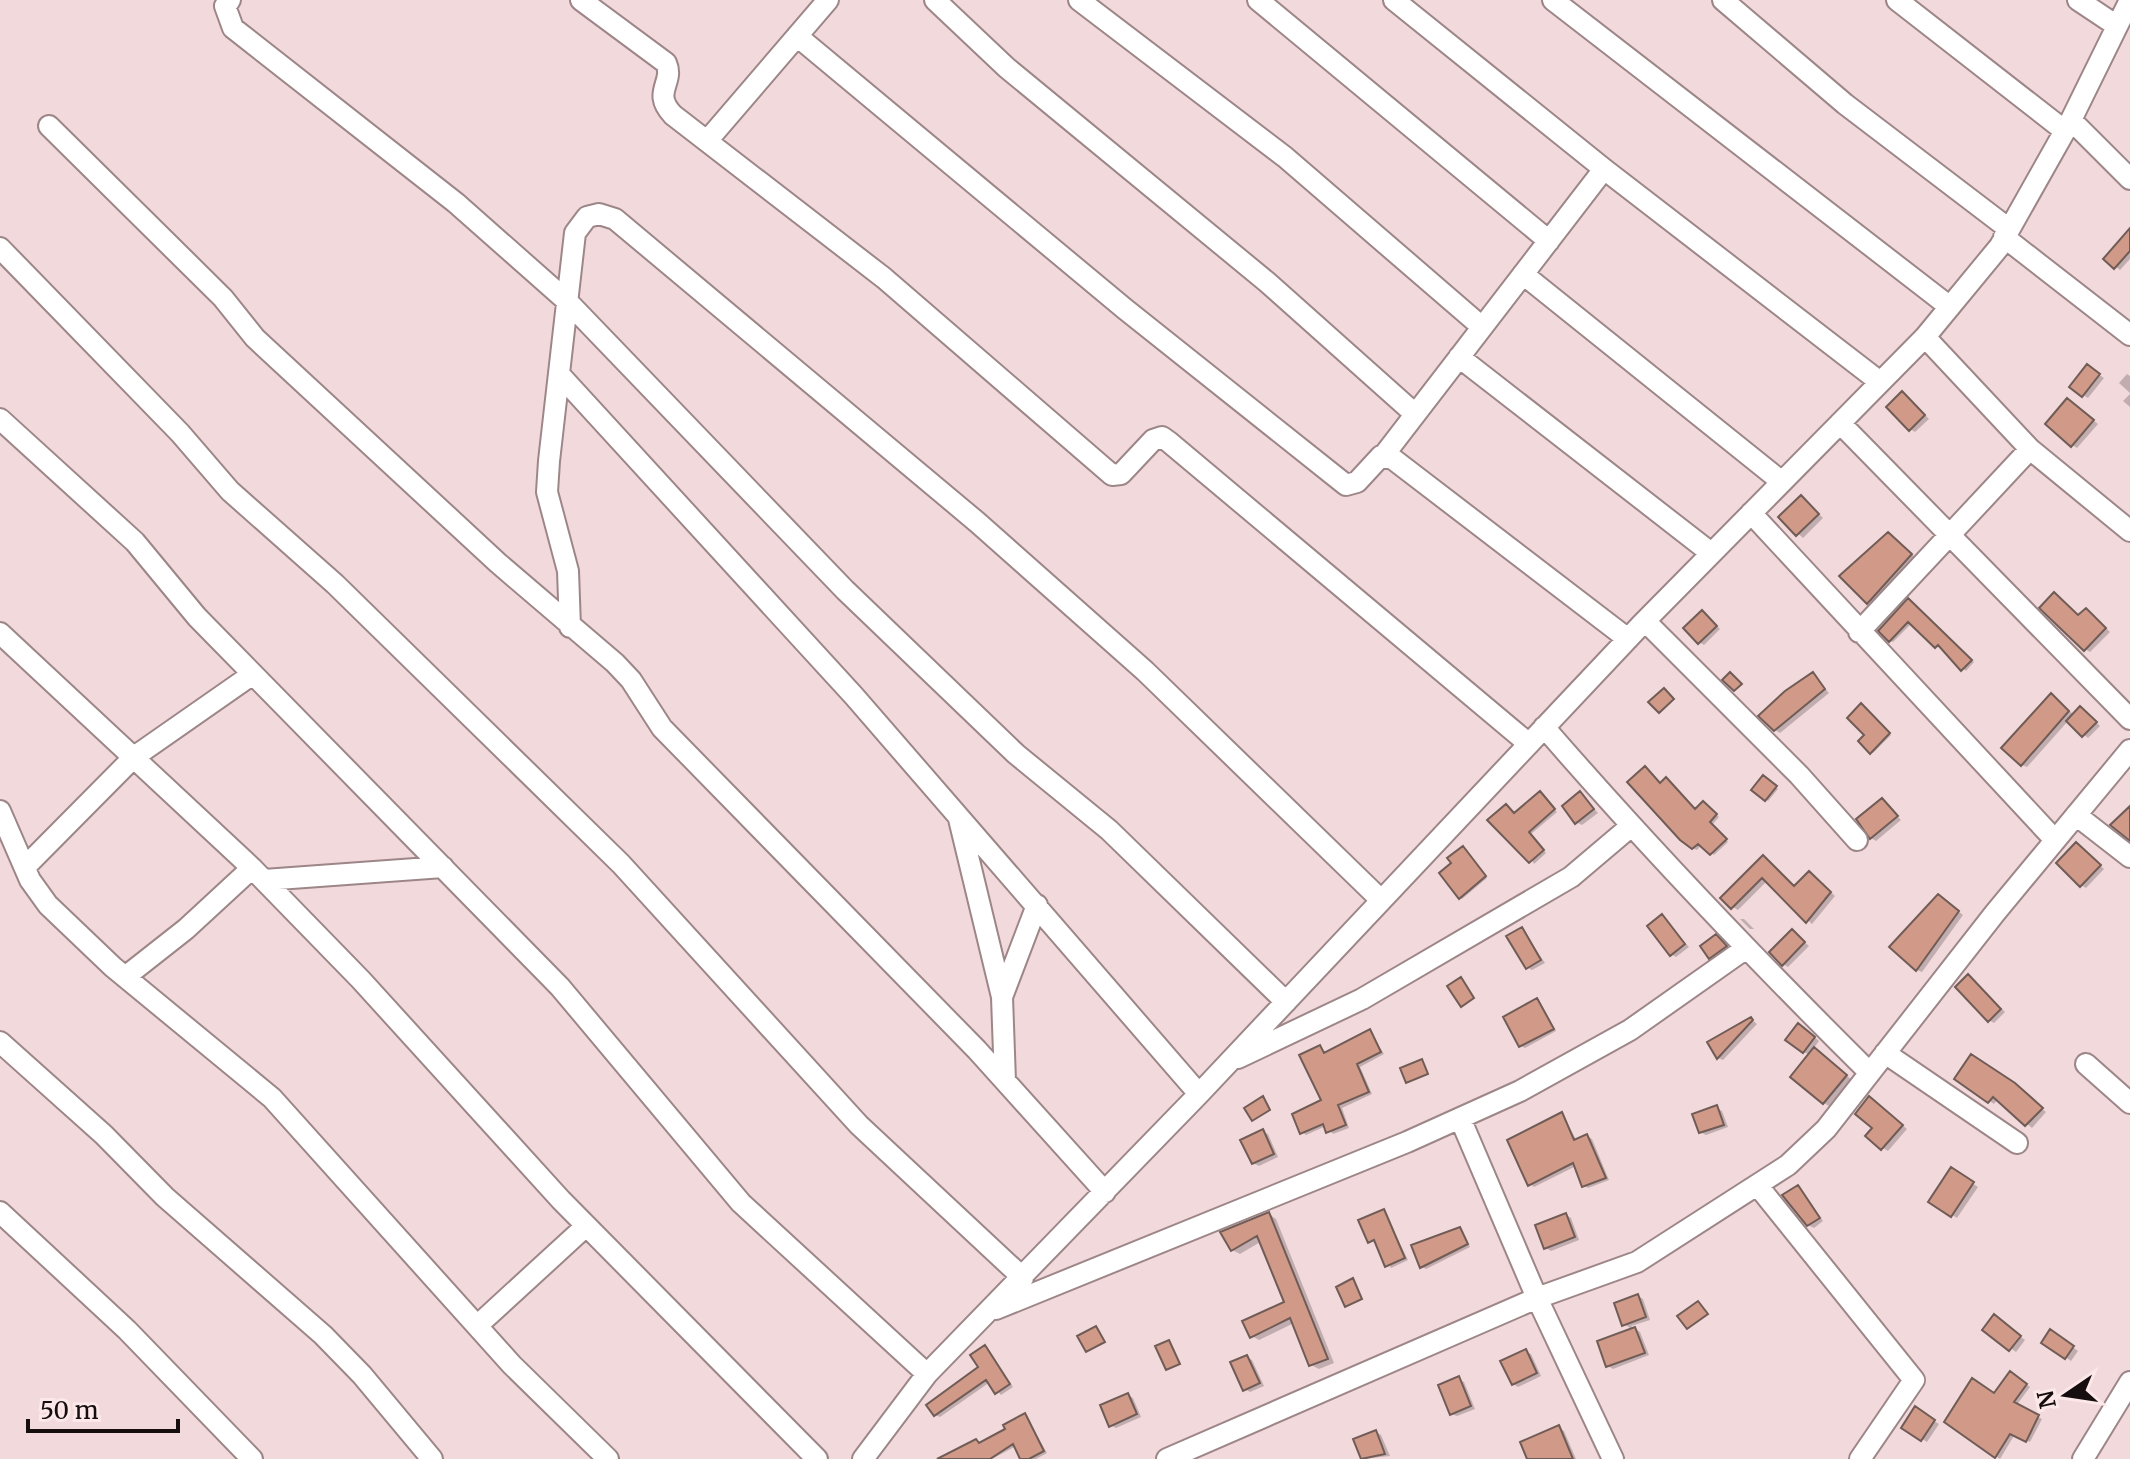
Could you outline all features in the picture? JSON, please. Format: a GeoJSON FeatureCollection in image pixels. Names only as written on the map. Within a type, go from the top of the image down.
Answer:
{"type":"FeatureCollection","features":[{"type":"Feature","properties":{"kind":"street"},"geometry":{"type":"LineString","coordinates":[[230,0],[225,6],[233,28],[456,203],[568,302],[912,655],[1016,754],[1109,830],[1286,1002]]}},
{"type":"Feature","properties":{"kind":"street"},"geometry":{"type":"LineString","coordinates":[[581,0],[666,63],[669,70],[662,90],[666,108],[884,278],[1112,475],[1121,474],[1153,440],[1162,437],[1529,744]]}},
{"type":"Feature","properties":{"kind":"street"},"geometry":{"type":"LineString","coordinates":[[707,141],[828,0]]}},
{"type":"Feature","properties":{"kind":"street"},"geometry":{"type":"LineString","coordinates":[[935,0],[1007,68],[1267,282],[1415,414]]}},
{"type":"Feature","properties":{"kind":"street"},"geometry":{"type":"LineString","coordinates":[[1079,0],[1285,157],[1482,327]]}},
{"type":"Feature","properties":{"kind":"street"},"geometry":{"type":"LineString","coordinates":[[1258,0],[1549,241]]}},
{"type":"Feature","properties":{"kind":"street"},"geometry":{"type":"LineString","coordinates":[[1394,0],[1604,169],[1880,382]]}},
{"type":"Feature","properties":{"kind":"street"},"geometry":{"type":"LineString","coordinates":[[1553,0],[1950,307]]}},
{"type":"Feature","properties":{"kind":"street"},"geometry":{"type":"LineString","coordinates":[[1723,0],[1845,104],[2130,335]]}},
{"type":"Feature","properties":{"kind":"street"},"geometry":{"type":"LineString","coordinates":[[1897,0],[2068,126],[2130,179]]}},
{"type":"Feature","properties":{"kind":"street"},"geometry":{"type":"LineString","coordinates":[[2078,0],[2117,26]]}},
{"type":"Feature","properties":{"kind":"street"},"geometry":{"type":"LineString","coordinates":[[863,1459],[927,1374],[1199,1094],[1628,639],[1925,337],[2007,233],[2068,126],[2130,0]]}},
{"type":"Feature","properties":{"kind":"street"},"geometry":{"type":"LineString","coordinates":[[797,36],[1125,309],[1346,485],[1357,482],[1384,455],[1604,169]]}},
{"type":"Feature","properties":{"kind":"street"},"geometry":{"type":"LineString","coordinates":[[49,126],[223,298],[255,338],[631,680],[662,728],[1005,1081],[1105,1192]]}},
{"type":"Feature","properties":{"kind":"street"},"geometry":{"type":"LineString","coordinates":[[570,627],[568,571],[547,492],[575,233],[587,217],[599,214],[615,219],[977,522],[1134,661],[1381,900]]}},
{"type":"Feature","properties":{"kind":"street"},"geometry":{"type":"LineString","coordinates":[[0,248],[180,433],[230,491],[335,584],[611,854],[859,1125],[1023,1278]]}},
{"type":"Feature","properties":{"kind":"street"},"geometry":{"type":"LineString","coordinates":[[1523,274],[1782,482]]}},
{"type":"Feature","properties":{"kind":"street"},"geometry":{"type":"LineString","coordinates":[[1925,337],[2030,449],[2130,531]]}},
{"type":"Feature","properties":{"kind":"street"},"geometry":{"type":"LineString","coordinates":[[1459,357],[1711,553]]}},
{"type":"Feature","properties":{"kind":"street"},"geometry":{"type":"LineString","coordinates":[[559,374],[689,513],[958,815],[1199,1094]]}},
{"type":"Feature","properties":{"kind":"street"},"geometry":{"type":"LineString","coordinates":[[0,419],[135,542],[197,617],[560,987],[731,1187],[741,1203],[927,1374]]}},
{"type":"Feature","properties":{"kind":"street"},"geometry":{"type":"LineString","coordinates":[[1840,423],[2130,719]]}},
{"type":"Feature","properties":{"kind":"street"},"geometry":{"type":"LineString","coordinates":[[1859,632],[2030,449]]}},
{"type":"Feature","properties":{"kind":"street"},"geometry":{"type":"LineString","coordinates":[[1384,455],[1628,639]]}},
{"type":"Feature","properties":{"kind":"street"},"geometry":{"type":"LineString","coordinates":[[1751,513],[2055,840]]}},
{"type":"Feature","properties":{"kind":"street"},"geometry":{"type":"LineString","coordinates":[[1646,622],[1778,753],[1857,840]]}},
{"type":"Feature","properties":{"kind":"street"},"geometry":{"type":"LineString","coordinates":[[0,633],[258,874],[586,1226],[817,1459]]}},
{"type":"Feature","properties":{"kind":"street"},"geometry":{"type":"LineString","coordinates":[[26,866],[134,757],[253,674]]}},
{"type":"Feature","properties":{"kind":"street"},"geometry":{"type":"LineString","coordinates":[[1544,727],[1630,827],[1745,949],[1870,1073]]}},
{"type":"Feature","properties":{"kind":"street"},"geometry":{"type":"LineString","coordinates":[[1167,1459],[1537,1298],[1637,1262],[1788,1165],[1826,1129],[2130,750]]}},
{"type":"Feature","properties":{"kind":"street"},"geometry":{"type":"LineString","coordinates":[[0,811],[30,880],[48,905],[125,977],[272,1098],[478,1325],[608,1459]]}},
{"type":"Feature","properties":{"kind":"street"},"geometry":{"type":"LineString","coordinates":[[958,815],[1002,997],[1005,1081]]}},
{"type":"Feature","properties":{"kind":"street"},"geometry":{"type":"LineString","coordinates":[[2076,815],[2130,857]]}},
{"type":"Feature","properties":{"kind":"street"},"geometry":{"type":"LineString","coordinates":[[1228,1063],[1362,999],[1558,885],[1630,827]]}},
{"type":"Feature","properties":{"kind":"street"},"geometry":{"type":"LineString","coordinates":[[125,977],[258,874],[443,867]]}},
{"type":"Feature","properties":{"kind":"street"},"geometry":{"type":"LineString","coordinates":[[1002,997],[1037,905]]}},
{"type":"Feature","properties":{"kind":"street"},"geometry":{"type":"LineString","coordinates":[[985,1313],[1520,1091],[1630,1030],[1745,949]]}},
{"type":"Feature","properties":{"kind":"street"},"geometry":{"type":"LineString","coordinates":[[0,1042],[104,1135],[165,1197],[323,1335],[362,1375],[432,1459]]}},
{"type":"Feature","properties":{"kind":"street"},"geometry":{"type":"LineString","coordinates":[[1885,1053],[2017,1143]]}},
{"type":"Feature","properties":{"kind":"street"},"geometry":{"type":"LineString","coordinates":[[2086,1064],[2130,1102]]}},
{"type":"Feature","properties":{"kind":"street"},"geometry":{"type":"LineString","coordinates":[[1460,1118],[1537,1298],[1613,1459]]}},
{"type":"Feature","properties":{"kind":"street"},"geometry":{"type":"LineString","coordinates":[[1758,1186],[1914,1380],[1860,1459]]}},
{"type":"Feature","properties":{"kind":"street"},"geometry":{"type":"LineString","coordinates":[[0,1212],[127,1330],[252,1459]]}},
{"type":"Feature","properties":{"kind":"street"},"geometry":{"type":"LineString","coordinates":[[478,1325],[586,1226]]}},
{"type":"Feature","properties":{"kind":"street"},"geometry":{"type":"LineString","coordinates":[[2083,1459],[2130,1382]]}},
{"type":"Feature","properties":{"kind":"building"},"geometry":{"type":"Polygon","coordinates":[[[2130,228],[2130,251],[2114,269],[2103,259],[2130,228]]]}},
{"type":"Feature","properties":{"kind":"building"},"geometry":{"type":"Polygon","coordinates":[[[2087,364],[2100,374],[2082,397],[2069,387],[2087,364]]]}},
{"type":"Feature","properties":{"kind":"building"},"geometry":{"type":"Polygon","coordinates":[[[1902,391],[1925,415],[1909,431],[1886,407],[1902,391]]]}},
{"type":"Feature","properties":{"kind":"building"},"geometry":{"type":"Polygon","coordinates":[[[2067,398],[2094,420],[2071,447],[2045,424],[2067,398]]]}},
{"type":"Feature","properties":{"kind":"building"},"geometry":{"type":"Polygon","coordinates":[[[1801,495],[1819,514],[1796,536],[1778,517],[1801,495]]]}},
{"type":"Feature","properties":{"kind":"building"},"geometry":{"type":"Polygon","coordinates":[[[1888,532],[1912,554],[1867,604],[1839,576],[1888,532]]]}},
{"type":"Feature","properties":{"kind":"building"},"geometry":{"type":"Polygon","coordinates":[[[2054,592],[2078,615],[2086,608],[2106,628],[2084,651],[2039,608],[2054,592]]]}},
{"type":"Feature","properties":{"kind":"building"},"geometry":{"type":"Polygon","coordinates":[[[1908,598],[1972,660],[1961,671],[1938,645],[1935,648],[1908,622],[1889,642],[1878,631],[1908,598]]]}},
{"type":"Feature","properties":{"kind":"building"},"geometry":{"type":"Polygon","coordinates":[[[1702,610],[1717,626],[1698,644],[1683,628],[1702,610]]]}},
{"type":"Feature","properties":{"kind":"building"},"geometry":{"type":"Polygon","coordinates":[[[1730,672],[1742,684],[1734,691],[1722,680],[1730,672]]]}},
{"type":"Feature","properties":{"kind":"building"},"geometry":{"type":"Polygon","coordinates":[[[1813,672],[1825,689],[1774,731],[1758,716],[1785,691],[1813,672]]]}},
{"type":"Feature","properties":{"kind":"building"},"geometry":{"type":"Polygon","coordinates":[[[1664,688],[1674,699],[1659,713],[1648,702],[1664,688]]]}},
{"type":"Feature","properties":{"kind":"building"},"geometry":{"type":"Polygon","coordinates":[[[2051,693],[2069,711],[2021,766],[2001,748],[2051,693]]]}},
{"type":"Feature","properties":{"kind":"building"},"geometry":{"type":"Polygon","coordinates":[[[1861,703],[1890,733],[1870,754],[1858,741],[1864,735],[1847,718],[1861,703]]]}},
{"type":"Feature","properties":{"kind":"building"},"geometry":{"type":"Polygon","coordinates":[[[2080,706],[2097,722],[2082,737],[2066,721],[2080,706]]]}},
{"type":"Feature","properties":{"kind":"building"},"geometry":{"type":"Polygon","coordinates":[[[1645,766],[1660,783],[1666,777],[1695,809],[1703,801],[1717,814],[1710,822],[1727,839],[1710,855],[1698,844],[1692,849],[1680,840],[1627,782],[1645,766]]]}},
{"type":"Feature","properties":{"kind":"building"},"geometry":{"type":"Polygon","coordinates":[[[1763,775],[1777,786],[1765,801],[1751,790],[1763,775]]]}},
{"type":"Feature","properties":{"kind":"building"},"geometry":{"type":"Polygon","coordinates":[[[1540,791],[1555,809],[1529,832],[1544,850],[1529,863],[1487,820],[1506,804],[1514,813],[1540,791]]]}},
{"type":"Feature","properties":{"kind":"building"},"geometry":{"type":"Polygon","coordinates":[[[1580,791],[1594,809],[1575,824],[1562,806],[1580,791]]]}},
{"type":"Feature","properties":{"kind":"building"},"geometry":{"type":"Polygon","coordinates":[[[1882,798],[1898,816],[1870,839],[1856,819],[1882,798]]]}},
{"type":"Feature","properties":{"kind":"building"},"geometry":{"type":"Polygon","coordinates":[[[2130,806],[2130,841],[2110,825],[2130,806]]]}},
{"type":"Feature","properties":{"kind":"building"},"geometry":{"type":"Polygon","coordinates":[[[2076,842],[2101,865],[2080,887],[2056,863],[2076,842]]]}},
{"type":"Feature","properties":{"kind":"building"},"geometry":{"type":"Polygon","coordinates":[[[1463,846],[1486,876],[1459,899],[1439,873],[1451,863],[1447,858],[1463,846]]]}},
{"type":"Feature","properties":{"kind":"building"},"geometry":{"type":"Polygon","coordinates":[[[1763,855],[1794,886],[1809,871],[1831,892],[1806,923],[1762,878],[1731,909],[1720,898],[1763,855]]]}},
{"type":"Feature","properties":{"kind":"building"},"geometry":{"type":"Polygon","coordinates":[[[1938,894],[1959,911],[1916,971],[1889,947],[1938,894]]]}},
{"type":"Feature","properties":{"kind":"building"},"geometry":{"type":"Polygon","coordinates":[[[1662,914],[1685,944],[1670,956],[1647,926],[1662,914]]]}},
{"type":"Feature","properties":{"kind":"building"},"geometry":{"type":"Polygon","coordinates":[[[1522,927],[1541,960],[1526,969],[1506,936],[1522,927]]]}},
{"type":"Feature","properties":{"kind":"building"},"geometry":{"type":"Polygon","coordinates":[[[1792,929],[1805,942],[1782,966],[1769,952],[1792,929]]]}},
{"type":"Feature","properties":{"kind":"building"},"geometry":{"type":"Polygon","coordinates":[[[1716,934],[1727,946],[1709,959],[1700,946],[1716,934]]]}},
{"type":"Feature","properties":{"kind":"building"},"geometry":{"type":"Polygon","coordinates":[[[1968,974],[2001,1009],[1988,1022],[1955,987],[1968,974]]]}},
{"type":"Feature","properties":{"kind":"building"},"geometry":{"type":"Polygon","coordinates":[[[1461,977],[1474,998],[1461,1007],[1447,986],[1461,977]]]}},
{"type":"Feature","properties":{"kind":"building"},"geometry":{"type":"Polygon","coordinates":[[[1537,998],[1554,1029],[1519,1047],[1503,1017],[1537,998]]]}},
{"type":"Feature","properties":{"kind":"building"},"geometry":{"type":"Polygon","coordinates":[[[1751,1017],[1753,1020],[1717,1059],[1707,1042],[1751,1017]]]}},
{"type":"Feature","properties":{"kind":"building"},"geometry":{"type":"Polygon","coordinates":[[[1798,1023],[1815,1037],[1803,1053],[1785,1040],[1798,1023]]]}},
{"type":"Feature","properties":{"kind":"building"},"geometry":{"type":"Polygon","coordinates":[[[1370,1029],[1381,1052],[1357,1064],[1369,1092],[1338,1105],[1346,1125],[1326,1133],[1323,1124],[1300,1134],[1292,1114],[1321,1100],[1299,1055],[1320,1045],[1324,1053],[1370,1029]]]}},
{"type":"Feature","properties":{"kind":"building"},"geometry":{"type":"Polygon","coordinates":[[[1814,1047],[1847,1075],[1823,1104],[1790,1077],[1814,1047]]]}},
{"type":"Feature","properties":{"kind":"building"},"geometry":{"type":"Polygon","coordinates":[[[1971,1054],[2015,1083],[2043,1108],[2025,1126],[1993,1097],[1988,1103],[1954,1079],[1971,1054]]]}},
{"type":"Feature","properties":{"kind":"building"},"geometry":{"type":"Polygon","coordinates":[[[1422,1059],[1428,1074],[1406,1083],[1400,1068],[1422,1059]]]}},
{"type":"Feature","properties":{"kind":"building"},"geometry":{"type":"Polygon","coordinates":[[[1263,1096],[1270,1110],[1252,1121],[1244,1108],[1263,1096]]]}},
{"type":"Feature","properties":{"kind":"building"},"geometry":{"type":"Polygon","coordinates":[[[1869,1096],[1903,1125],[1881,1150],[1865,1136],[1872,1128],[1855,1114],[1869,1096]]]}},
{"type":"Feature","properties":{"kind":"building"},"geometry":{"type":"Polygon","coordinates":[[[1717,1105],[1724,1125],[1699,1133],[1692,1114],[1717,1105]]]}},
{"type":"Feature","properties":{"kind":"building"},"geometry":{"type":"Polygon","coordinates":[[[1562,1112],[1574,1140],[1587,1134],[1606,1178],[1582,1187],[1573,1163],[1528,1186],[1507,1140],[1562,1112]]]}},
{"type":"Feature","properties":{"kind":"building"},"geometry":{"type":"Polygon","coordinates":[[[1263,1129],[1274,1154],[1252,1164],[1240,1140],[1263,1129]]]}},
{"type":"Feature","properties":{"kind":"building"},"geometry":{"type":"Polygon","coordinates":[[[1951,1167],[1974,1182],[1951,1217],[1928,1202],[1951,1167]]]}},
{"type":"Feature","properties":{"kind":"building"},"geometry":{"type":"Polygon","coordinates":[[[1798,1185],[1820,1218],[1807,1226],[1782,1195],[1798,1185]]]}},
{"type":"Feature","properties":{"kind":"building"},"geometry":{"type":"Polygon","coordinates":[[[1384,1209],[1405,1258],[1385,1267],[1374,1240],[1368,1243],[1358,1220],[1384,1209]]]}},
{"type":"Feature","properties":{"kind":"building"},"geometry":{"type":"Polygon","coordinates":[[[1269,1212],[1328,1359],[1309,1366],[1290,1318],[1250,1338],[1242,1321],[1284,1302],[1257,1236],[1231,1251],[1220,1232],[1269,1212]]]}},
{"type":"Feature","properties":{"kind":"building"},"geometry":{"type":"Polygon","coordinates":[[[1566,1213],[1575,1237],[1544,1249],[1535,1225],[1566,1213]]]}},
{"type":"Feature","properties":{"kind":"building"},"geometry":{"type":"Polygon","coordinates":[[[1460,1227],[1468,1244],[1420,1268],[1411,1245],[1460,1227]]]}},
{"type":"Feature","properties":{"kind":"building"},"geometry":{"type":"Polygon","coordinates":[[[1353,1278],[1362,1299],[1345,1307],[1336,1287],[1353,1278]]]}},
{"type":"Feature","properties":{"kind":"building"},"geometry":{"type":"Polygon","coordinates":[[[1638,1294],[1646,1317],[1622,1326],[1614,1303],[1638,1294]]]}},
{"type":"Feature","properties":{"kind":"building"},"geometry":{"type":"Polygon","coordinates":[[[1698,1301],[1708,1314],[1687,1329],[1677,1316],[1698,1301]]]}},
{"type":"Feature","properties":{"kind":"building"},"geometry":{"type":"Polygon","coordinates":[[[1994,1314],[2021,1336],[2009,1351],[1982,1330],[1994,1314]]]}},
{"type":"Feature","properties":{"kind":"building"},"geometry":{"type":"Polygon","coordinates":[[[1096,1326],[1105,1342],[1086,1352],[1077,1336],[1096,1326]]]}},
{"type":"Feature","properties":{"kind":"building"},"geometry":{"type":"Polygon","coordinates":[[[1635,1327],[1645,1353],[1606,1367],[1597,1341],[1635,1327]]]}},
{"type":"Feature","properties":{"kind":"building"},"geometry":{"type":"Polygon","coordinates":[[[2050,1329],[2074,1346],[2065,1359],[2041,1343],[2050,1329]]]}},
{"type":"Feature","properties":{"kind":"building"},"geometry":{"type":"Polygon","coordinates":[[[1169,1340],[1180,1364],[1166,1370],[1155,1346],[1169,1340]]]}},
{"type":"Feature","properties":{"kind":"building"},"geometry":{"type":"Polygon","coordinates":[[[985,1345],[1010,1384],[995,1394],[986,1380],[934,1416],[926,1405],[978,1367],[970,1355],[985,1345]]]}},
{"type":"Feature","properties":{"kind":"building"},"geometry":{"type":"Polygon","coordinates":[[[1526,1349],[1537,1373],[1512,1385],[1500,1361],[1526,1349]]]}},
{"type":"Feature","properties":{"kind":"building"},"geometry":{"type":"Polygon","coordinates":[[[1247,1355],[1260,1383],[1243,1391],[1230,1362],[1247,1355]]]}},
{"type":"Feature","properties":{"kind":"building"},"geometry":{"type":"Polygon","coordinates":[[[2010,1371],[2027,1384],[2014,1402],[2039,1415],[2026,1442],[2010,1434],[1995,1458],[1944,1422],[1972,1378],[1994,1393],[2010,1371]]]}},
{"type":"Feature","properties":{"kind":"building"},"geometry":{"type":"Polygon","coordinates":[[[1459,1376],[1471,1406],[1450,1415],[1438,1385],[1459,1376]]]}},
{"type":"Feature","properties":{"kind":"building"},"geometry":{"type":"Polygon","coordinates":[[[1128,1393],[1137,1414],[1109,1427],[1100,1405],[1128,1393]]]}},
{"type":"Feature","properties":{"kind":"building"},"geometry":{"type":"Polygon","coordinates":[[[1915,1406],[1935,1420],[1921,1441],[1901,1428],[1915,1406]]]}},
{"type":"Feature","properties":{"kind":"building"},"geometry":{"type":"Polygon","coordinates":[[[1025,1413],[1044,1451],[1029,1459],[1020,1459],[1013,1444],[990,1459],[937,1459],[976,1439],[979,1443],[1005,1429],[1003,1425],[1025,1413]]]}},
{"type":"Feature","properties":{"kind":"building"},"geometry":{"type":"Polygon","coordinates":[[[1559,1425],[1573,1459],[1527,1459],[1520,1442],[1559,1425]]]}},
{"type":"Feature","properties":{"kind":"building"},"geometry":{"type":"Polygon","coordinates":[[[1376,1430],[1385,1454],[1361,1459],[1353,1439],[1376,1430]]]}}]}
